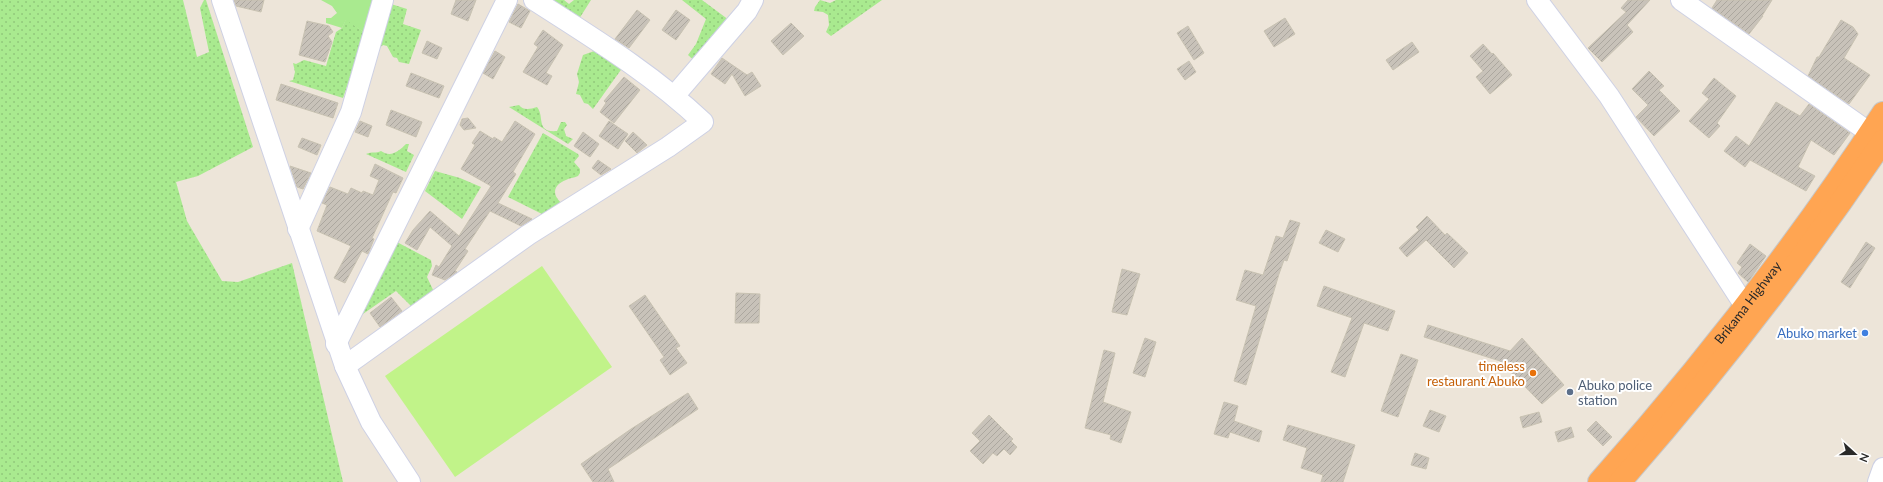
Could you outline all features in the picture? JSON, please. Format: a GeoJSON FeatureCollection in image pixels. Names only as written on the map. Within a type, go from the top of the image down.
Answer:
{"type":"FeatureCollection","features":[{"type":"Feature","properties":{"kind":"highway","name":"Brikama Highway"},"geometry":{"type":"LineString","coordinates":[[1620,482],[1670,425],[1797,263],[1876,137],[1883,113]]}},
{"type":"Feature","properties":{"kind":"highway","name":"Brikama Highway"},"geometry":{"type":"LineString","coordinates":[[1599,482],[1658,415],[1745,306],[1802,230],[1876,137]]}},
{"type":"Feature","properties":{"kind":"street"},"geometry":{"type":"LineString","coordinates":[[222,0],[336,344],[371,422],[410,482]]}},
{"type":"Feature","properties":{"kind":"street"},"geometry":{"type":"LineString","coordinates":[[298,229],[351,112],[383,0]]}},
{"type":"Feature","properties":{"kind":"street"},"geometry":{"type":"LineString","coordinates":[[336,344],[507,0]]}},
{"type":"Feature","properties":{"kind":"street"},"geometry":{"type":"LineString","coordinates":[[345,366],[528,235],[668,148],[703,122],[675,95],[634,64],[534,0]]}},
{"type":"Feature","properties":{"kind":"street"},"geometry":{"type":"LineString","coordinates":[[675,95],[747,11],[753,0]]}},
{"type":"Feature","properties":{"kind":"street"},"geometry":{"type":"LineString","coordinates":[[1536,0],[1609,96],[1745,306]]}},
{"type":"Feature","properties":{"kind":"street"},"geometry":{"type":"LineString","coordinates":[[1681,0],[1876,137]]}},
{"type":"Feature","properties":{"kind":"green space"},"geometry":{"type":"Polygon","coordinates":[[[0,0],[183,0],[197,57],[209,52],[200,8],[204,0],[206,0],[253,147],[198,176],[176,182],[187,221],[222,281],[238,282],[292,263],[343,482],[0,482],[0,0]]]}},
{"type":"Feature","properties":{"kind":"green space"},"geometry":{"type":"Polygon","coordinates":[[[321,0],[374,0],[365,33],[346,20],[342,28],[326,23],[326,18],[331,18],[337,13],[332,6],[321,0]]]}},
{"type":"Feature","properties":{"kind":"green space"},"geometry":{"type":"Polygon","coordinates":[[[548,0],[564,0],[569,4],[574,0],[591,0],[579,19],[548,0]]]}},
{"type":"Feature","properties":{"kind":"green space"},"geometry":{"type":"Polygon","coordinates":[[[682,0],[702,0],[733,23],[697,63],[688,55],[696,44],[706,19],[682,0]]]}},
{"type":"Feature","properties":{"kind":"green space"},"geometry":{"type":"Polygon","coordinates":[[[820,0],[830,3],[836,0],[882,0],[831,36],[826,32],[829,25],[828,15],[823,12],[814,11],[820,0]]]}},
{"type":"Feature","properties":{"kind":"green space"},"geometry":{"type":"Polygon","coordinates":[[[391,4],[407,9],[403,24],[421,30],[409,64],[399,62],[397,58],[393,57],[387,46],[383,45],[379,48],[391,4]]]}},
{"type":"Feature","properties":{"kind":"green space"},"geometry":{"type":"Polygon","coordinates":[[[346,19],[365,33],[343,98],[289,81],[293,80],[295,72],[293,63],[296,64],[304,60],[326,66],[336,32],[342,28],[346,19]]]}},
{"type":"Feature","properties":{"kind":"green space"},"geometry":{"type":"Polygon","coordinates":[[[597,50],[623,67],[593,109],[588,104],[584,103],[580,95],[576,94],[579,82],[577,74],[583,55],[597,50]]]}},
{"type":"Feature","properties":{"kind":"green space"},"geometry":{"type":"Polygon","coordinates":[[[519,105],[525,109],[537,107],[543,127],[550,131],[557,131],[561,122],[565,122],[567,125],[564,129],[566,136],[573,139],[568,144],[509,107],[519,105]]]}},
{"type":"Feature","properties":{"kind":"green space"},"geometry":{"type":"Polygon","coordinates":[[[543,133],[578,154],[579,156],[574,162],[580,169],[578,176],[561,182],[556,188],[555,194],[559,201],[563,204],[544,215],[508,197],[543,133]]]}},
{"type":"Feature","properties":{"kind":"green space"},"geometry":{"type":"Polygon","coordinates":[[[406,144],[409,144],[407,151],[414,155],[406,172],[366,154],[381,151],[388,154],[395,153],[406,144]]]}},
{"type":"Feature","properties":{"kind":"green space"},"geometry":{"type":"Polygon","coordinates":[[[435,171],[460,178],[481,187],[462,219],[425,191],[435,171]]]}},
{"type":"Feature","properties":{"kind":"green space"},"geometry":{"type":"Polygon","coordinates":[[[393,240],[431,260],[432,266],[427,277],[435,294],[414,309],[396,291],[350,323],[393,240]]]}},
{"type":"Feature","properties":{"kind":"green space"},"geometry":{"type":"Polygon","coordinates":[[[542,266],[612,367],[455,477],[385,376],[542,266]]]}},
{"type":"Feature","properties":{"kind":"building"},"geometry":{"type":"Polygon","coordinates":[[[234,0],[264,0],[261,12],[236,6],[234,0]]]}},
{"type":"Feature","properties":{"kind":"building"},"geometry":{"type":"Polygon","coordinates":[[[456,0],[476,0],[468,21],[451,14],[456,0]]]}},
{"type":"Feature","properties":{"kind":"building"},"geometry":{"type":"Polygon","coordinates":[[[1628,0],[1650,0],[1627,25],[1633,32],[1602,62],[1588,48],[1626,12],[1621,8],[1628,0]]]}},
{"type":"Feature","properties":{"kind":"building"},"geometry":{"type":"Polygon","coordinates":[[[1717,0],[1772,0],[1763,16],[1749,34],[1712,8],[1717,0]]]}},
{"type":"Feature","properties":{"kind":"building"},"geometry":{"type":"Polygon","coordinates":[[[518,4],[530,11],[521,28],[509,22],[518,4]]]}},
{"type":"Feature","properties":{"kind":"building"},"geometry":{"type":"Polygon","coordinates":[[[637,10],[650,20],[629,48],[615,39],[637,10]]]}},
{"type":"Feature","properties":{"kind":"building"},"geometry":{"type":"Polygon","coordinates":[[[676,10],[690,20],[676,40],[662,30],[676,10]]]}},
{"type":"Feature","properties":{"kind":"building"},"geometry":{"type":"Polygon","coordinates":[[[1285,18],[1295,34],[1274,47],[1264,31],[1285,18]]]}},
{"type":"Feature","properties":{"kind":"building"},"geometry":{"type":"Polygon","coordinates":[[[1841,20],[1853,27],[1858,34],[1844,58],[1870,75],[1849,104],[1808,76],[1817,57],[1819,57],[1841,20]]]}},
{"type":"Feature","properties":{"kind":"building"},"geometry":{"type":"Polygon","coordinates":[[[307,21],[329,26],[333,32],[328,36],[332,42],[325,62],[299,55],[307,21]]]}},
{"type":"Feature","properties":{"kind":"building"},"geometry":{"type":"Polygon","coordinates":[[[791,23],[804,36],[783,55],[771,41],[791,23]]]}},
{"type":"Feature","properties":{"kind":"building"},"geometry":{"type":"Polygon","coordinates":[[[1188,26],[1204,53],[1194,60],[1177,33],[1188,26]]]}},
{"type":"Feature","properties":{"kind":"building"},"geometry":{"type":"Polygon","coordinates":[[[543,30],[563,45],[546,73],[552,76],[547,85],[523,72],[538,47],[534,44],[543,30]]]}},
{"type":"Feature","properties":{"kind":"building"},"geometry":{"type":"Polygon","coordinates":[[[427,41],[442,48],[437,59],[422,53],[427,41]]]}},
{"type":"Feature","properties":{"kind":"building"},"geometry":{"type":"Polygon","coordinates":[[[1412,42],[1419,52],[1393,70],[1386,60],[1412,42]]]}},
{"type":"Feature","properties":{"kind":"building"},"geometry":{"type":"Polygon","coordinates":[[[1483,44],[1512,75],[1490,94],[1476,77],[1483,71],[1470,56],[1483,44]]]}},
{"type":"Feature","properties":{"kind":"building"},"geometry":{"type":"Polygon","coordinates":[[[495,51],[505,57],[493,79],[483,73],[495,51]]]}},
{"type":"Feature","properties":{"kind":"building"},"geometry":{"type":"Polygon","coordinates":[[[722,58],[747,75],[752,72],[761,86],[745,96],[732,74],[725,84],[711,74],[722,58]]]}},
{"type":"Feature","properties":{"kind":"building"},"geometry":{"type":"Polygon","coordinates":[[[1189,61],[1196,72],[1185,80],[1177,69],[1189,61]]]}},
{"type":"Feature","properties":{"kind":"building"},"geometry":{"type":"Polygon","coordinates":[[[1649,71],[1664,86],[1659,90],[1680,111],[1654,136],[1636,117],[1648,105],[1632,89],[1649,71]]]}},
{"type":"Feature","properties":{"kind":"building"},"geometry":{"type":"Polygon","coordinates":[[[411,73],[444,86],[439,98],[406,86],[411,73]]]}},
{"type":"Feature","properties":{"kind":"building"},"geometry":{"type":"Polygon","coordinates":[[[624,77],[640,90],[614,123],[600,112],[606,103],[604,101],[624,77]]]}},
{"type":"Feature","properties":{"kind":"building"},"geometry":{"type":"Polygon","coordinates":[[[1714,78],[1736,96],[1717,123],[1720,126],[1709,138],[1689,121],[1709,99],[1702,93],[1714,78]]]}},
{"type":"Feature","properties":{"kind":"building"},"geometry":{"type":"Polygon","coordinates":[[[281,84],[338,103],[333,118],[276,100],[281,84]]]}},
{"type":"Feature","properties":{"kind":"building"},"geometry":{"type":"Polygon","coordinates":[[[1776,102],[1800,116],[1809,104],[1850,133],[1834,155],[1811,140],[1798,167],[1815,176],[1806,191],[1750,160],[1745,167],[1724,151],[1736,136],[1749,146],[1776,102]]]}},
{"type":"Feature","properties":{"kind":"building"},"geometry":{"type":"Polygon","coordinates":[[[391,110],[422,122],[416,137],[386,125],[391,110]]]}},
{"type":"Feature","properties":{"kind":"building"},"geometry":{"type":"Polygon","coordinates":[[[468,118],[476,128],[464,130],[460,125],[462,119],[468,118]]]}},
{"type":"Feature","properties":{"kind":"building"},"geometry":{"type":"Polygon","coordinates":[[[360,121],[372,126],[368,137],[355,132],[360,121]]]}},
{"type":"Feature","properties":{"kind":"building"},"geometry":{"type":"Polygon","coordinates":[[[515,121],[535,134],[513,172],[516,174],[498,203],[532,219],[521,226],[490,211],[465,249],[468,251],[455,271],[457,272],[445,280],[432,275],[436,265],[439,267],[452,246],[430,227],[417,250],[405,243],[413,230],[430,211],[459,236],[491,186],[461,169],[475,145],[472,143],[480,131],[493,139],[494,137],[502,142],[515,121]]]}},
{"type":"Feature","properties":{"kind":"building"},"geometry":{"type":"Polygon","coordinates":[[[609,121],[628,134],[618,149],[599,136],[609,121]]]}},
{"type":"Feature","properties":{"kind":"building"},"geometry":{"type":"Polygon","coordinates":[[[583,132],[599,144],[590,157],[574,146],[583,132]]]}},
{"type":"Feature","properties":{"kind":"building"},"geometry":{"type":"Polygon","coordinates":[[[633,132],[647,145],[637,153],[625,141],[633,132]]]}},
{"type":"Feature","properties":{"kind":"building"},"geometry":{"type":"Polygon","coordinates":[[[302,138],[321,145],[317,155],[298,147],[302,138]]]}},
{"type":"Feature","properties":{"kind":"building"},"geometry":{"type":"Polygon","coordinates":[[[598,160],[611,169],[601,175],[592,168],[598,160]]]}},
{"type":"Feature","properties":{"kind":"building"},"geometry":{"type":"Polygon","coordinates":[[[375,164],[403,178],[396,193],[393,192],[372,238],[374,239],[368,254],[362,251],[345,283],[334,278],[351,246],[317,231],[327,205],[322,203],[330,187],[348,194],[351,188],[362,193],[363,191],[373,195],[379,180],[370,176],[375,164]]]}},
{"type":"Feature","properties":{"kind":"building"},"geometry":{"type":"Polygon","coordinates":[[[290,166],[311,173],[303,189],[297,187],[290,166]]]}},
{"type":"Feature","properties":{"kind":"building"},"geometry":{"type":"Polygon","coordinates":[[[1427,216],[1445,235],[1447,233],[1468,253],[1454,268],[1426,240],[1407,257],[1399,248],[1419,230],[1416,227],[1427,216]]]}},
{"type":"Feature","properties":{"kind":"building"},"geometry":{"type":"Polygon","coordinates":[[[1290,220],[1300,223],[1287,261],[1284,260],[1279,274],[1246,385],[1234,381],[1256,306],[1236,300],[1245,270],[1263,275],[1276,236],[1283,238],[1290,220]]]}},
{"type":"Feature","properties":{"kind":"building"},"geometry":{"type":"Polygon","coordinates":[[[1326,230],[1345,239],[1338,252],[1319,243],[1326,230]]]}},
{"type":"Feature","properties":{"kind":"building"},"geometry":{"type":"Polygon","coordinates":[[[1866,242],[1875,248],[1850,288],[1841,282],[1866,242]]]}},
{"type":"Feature","properties":{"kind":"building"},"geometry":{"type":"Polygon","coordinates":[[[1750,244],[1766,256],[1748,282],[1738,273],[1742,267],[1737,263],[1750,244]]]}},
{"type":"Feature","properties":{"kind":"building"},"geometry":{"type":"Polygon","coordinates":[[[1122,269],[1140,274],[1127,315],[1112,312],[1122,269]]]}},
{"type":"Feature","properties":{"kind":"building"},"geometry":{"type":"Polygon","coordinates":[[[1324,286],[1395,311],[1388,331],[1364,323],[1345,377],[1331,372],[1352,318],[1317,306],[1324,286]]]}},
{"type":"Feature","properties":{"kind":"building"},"geometry":{"type":"Polygon","coordinates":[[[736,293],[760,294],[759,323],[735,323],[736,293]]]}},
{"type":"Feature","properties":{"kind":"building"},"geometry":{"type":"Polygon","coordinates":[[[645,295],[680,346],[676,348],[687,363],[670,375],[660,360],[664,357],[629,306],[645,295]]]}},
{"type":"Feature","properties":{"kind":"building"},"geometry":{"type":"Polygon","coordinates":[[[391,297],[402,311],[380,327],[370,313],[391,297]]]}},
{"type":"Feature","properties":{"kind":"building","name":"timeless restaurant Abuko"},"geometry":{"type":"Polygon","coordinates":[[[1428,325],[1510,351],[1522,338],[1564,385],[1542,404],[1500,361],[1424,337],[1428,325]]]}},
{"type":"Feature","properties":{"kind":"building"},"geometry":{"type":"Polygon","coordinates":[[[1145,338],[1156,342],[1145,377],[1133,373],[1145,338]]]}},
{"type":"Feature","properties":{"kind":"building"},"geometry":{"type":"Polygon","coordinates":[[[1104,350],[1115,353],[1103,402],[1131,412],[1121,443],[1110,439],[1111,435],[1085,428],[1104,350]]]}},
{"type":"Feature","properties":{"kind":"building"},"geometry":{"type":"Polygon","coordinates":[[[1401,354],[1418,360],[1398,417],[1381,411],[1401,354]]]}},
{"type":"Feature","properties":{"kind":"building"},"geometry":{"type":"Polygon","coordinates":[[[688,393],[698,409],[608,469],[614,482],[593,482],[581,464],[631,429],[688,393]]]}},
{"type":"Feature","properties":{"kind":"building"},"geometry":{"type":"Polygon","coordinates":[[[1224,402],[1238,406],[1234,421],[1262,431],[1259,442],[1230,432],[1228,438],[1214,434],[1224,402]]]}},
{"type":"Feature","properties":{"kind":"building"},"geometry":{"type":"Polygon","coordinates":[[[1430,410],[1446,416],[1439,432],[1423,426],[1430,410]]]}},
{"type":"Feature","properties":{"kind":"building"},"geometry":{"type":"Polygon","coordinates":[[[1539,412],[1542,422],[1523,428],[1520,417],[1539,412]]]}},
{"type":"Feature","properties":{"kind":"building"},"geometry":{"type":"Polygon","coordinates":[[[989,415],[1013,439],[1011,441],[1017,447],[1010,455],[1004,449],[997,456],[993,453],[983,464],[970,451],[980,441],[972,433],[989,415]]]}},
{"type":"Feature","properties":{"kind":"building"},"geometry":{"type":"Polygon","coordinates":[[[1596,421],[1612,437],[1603,446],[1587,430],[1596,421]]]}},
{"type":"Feature","properties":{"kind":"building"},"geometry":{"type":"Polygon","coordinates":[[[1288,425],[1355,445],[1343,482],[1321,482],[1323,475],[1301,468],[1307,448],[1283,440],[1288,425]]]}},
{"type":"Feature","properties":{"kind":"building"},"geometry":{"type":"Polygon","coordinates":[[[1571,427],[1574,437],[1558,442],[1555,432],[1571,427]]]}},
{"type":"Feature","properties":{"kind":"building"},"geometry":{"type":"Polygon","coordinates":[[[1415,453],[1429,458],[1426,469],[1411,465],[1415,453]]]}},
{"type":"Feature","properties":{"kind":"place","name":"Abuko market"},"geometry":{"type":"Point","coordinates":[1865,333]}},
{"type":"Feature","properties":{"kind":"place","name":"timeless restaurant Abuko"},"geometry":{"type":"Point","coordinates":[1533,373]}},
{"type":"Feature","properties":{"kind":"place","name":"Abuko police station"},"geometry":{"type":"Point","coordinates":[1570,392]}}]}
